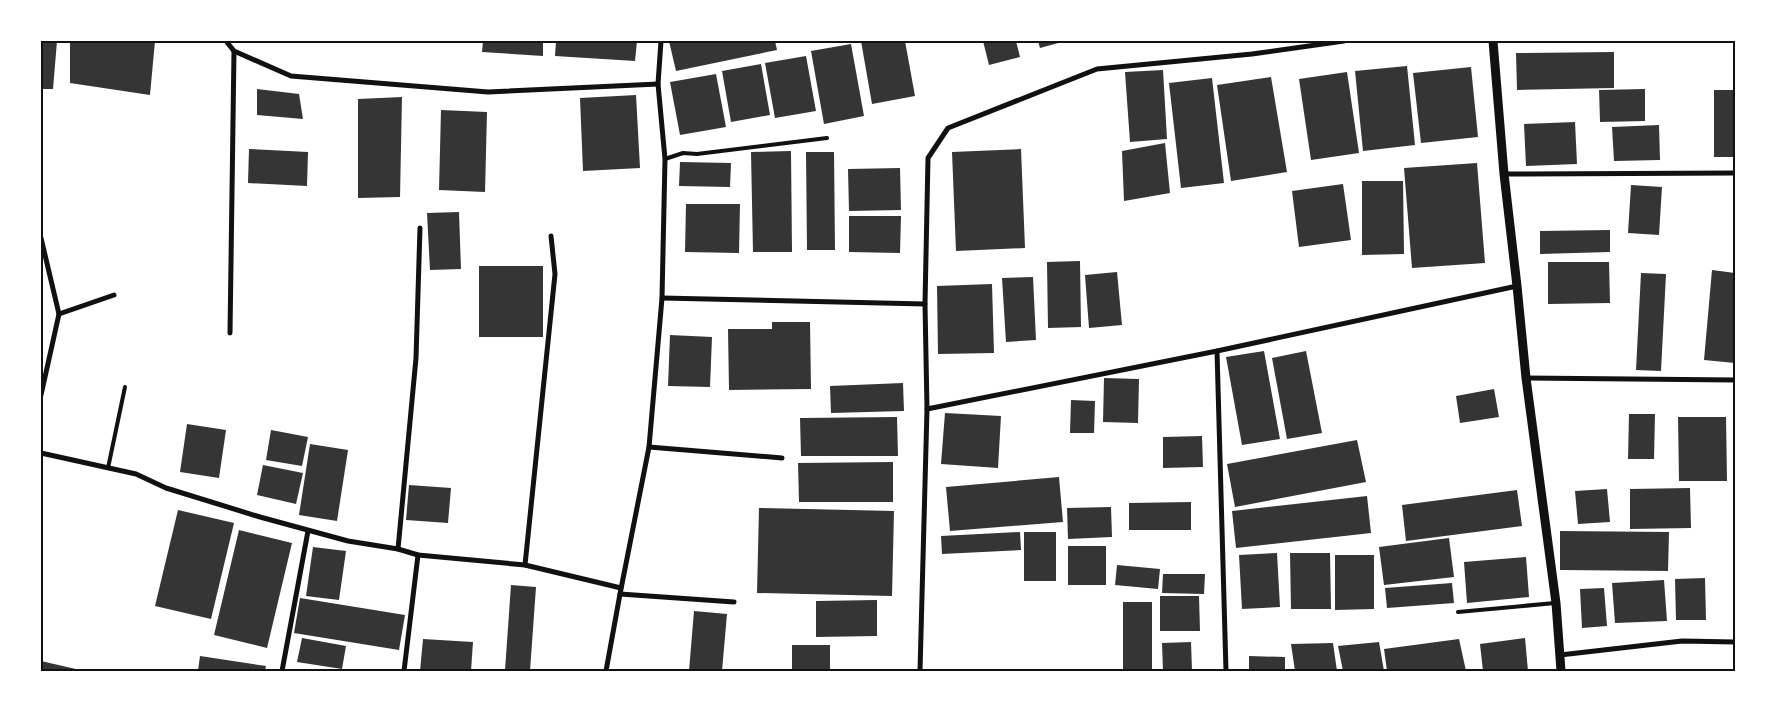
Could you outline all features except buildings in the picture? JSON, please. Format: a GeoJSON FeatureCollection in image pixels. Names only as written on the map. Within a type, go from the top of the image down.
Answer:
{"type":"FeatureCollection","features":[{"type":"Feature","properties":{"kind":"street"},"geometry":{"type":"LineString","coordinates":[[226,41],[234,52],[291,76],[478,91],[658,84]]}},
{"type":"Feature","properties":{"kind":"street"},"geometry":{"type":"LineString","coordinates":[[606,671],[649,447],[662,298],[665,159],[658,84],[661,41]]}},
{"type":"Feature","properties":{"kind":"street"},"geometry":{"type":"LineString","coordinates":[[920,671],[927,409],[925,304],[928,158],[948,128],[1097,69],[1252,54],[1344,41]]}},
{"type":"Feature","properties":{"kind":"street"},"geometry":{"type":"LineString","coordinates":[[1493,41],[1504,174],[1526,378],[1556,603],[1561,671]]}},
{"type":"Feature","properties":{"kind":"street"},"geometry":{"type":"LineString","coordinates":[[230,333],[234,52]]}},
{"type":"Feature","properties":{"kind":"street"},"geometry":{"type":"LineString","coordinates":[[1504,174],[1735,173]]}},
{"type":"Feature","properties":{"kind":"street"},"geometry":{"type":"LineString","coordinates":[[398,549],[416,358],[420,228]]}},
{"type":"Feature","properties":{"kind":"street"},"geometry":{"type":"LineString","coordinates":[[525,565],[555,274],[551,236]]}},
{"type":"Feature","properties":{"kind":"street"},"geometry":{"type":"LineString","coordinates":[[41,238],[59,314],[41,396]]}},
{"type":"Feature","properties":{"kind":"street"},"geometry":{"type":"LineString","coordinates":[[927,409],[1217,351],[1517,286]]}},
{"type":"Feature","properties":{"kind":"street"},"geometry":{"type":"LineString","coordinates":[[59,314],[114,296]]}},
{"type":"Feature","properties":{"kind":"street"},"geometry":{"type":"LineString","coordinates":[[662,298],[925,304]]}},
{"type":"Feature","properties":{"kind":"street"},"geometry":{"type":"LineString","coordinates":[[1217,351],[1226,671]]}},
{"type":"Feature","properties":{"kind":"street"},"geometry":{"type":"LineString","coordinates":[[1526,378],[1735,380]]}},
{"type":"Feature","properties":{"kind":"street"},"geometry":{"type":"LineString","coordinates":[[649,447],[782,458]]}},
{"type":"Feature","properties":{"kind":"street"},"geometry":{"type":"LineString","coordinates":[[41,454],[136,474],[166,488],[308,531],[348,541],[398,549],[418,555],[525,565],[621,588]]}},
{"type":"Feature","properties":{"kind":"street"},"geometry":{"type":"LineString","coordinates":[[282,671],[308,531]]}},
{"type":"Feature","properties":{"kind":"street"},"geometry":{"type":"LineString","coordinates":[[404,671],[418,555]]}},
{"type":"Feature","properties":{"kind":"street"},"geometry":{"type":"LineString","coordinates":[[620,594],[734,602]]}},
{"type":"Feature","properties":{"kind":"street"},"geometry":{"type":"LineString","coordinates":[[1560,655],[1682,641],[1735,642]]}},
{"type":"Feature","properties":{"kind":"lane"},"geometry":{"type":"LineString","coordinates":[[665,159],[683,153],[697,154],[827,138]]}},
{"type":"Feature","properties":{"kind":"lane"},"geometry":{"type":"LineString","coordinates":[[108,468],[125,387]]}},
{"type":"Feature","properties":{"kind":"lane"},"geometry":{"type":"LineString","coordinates":[[1458,612],[1556,603]]}}]}
